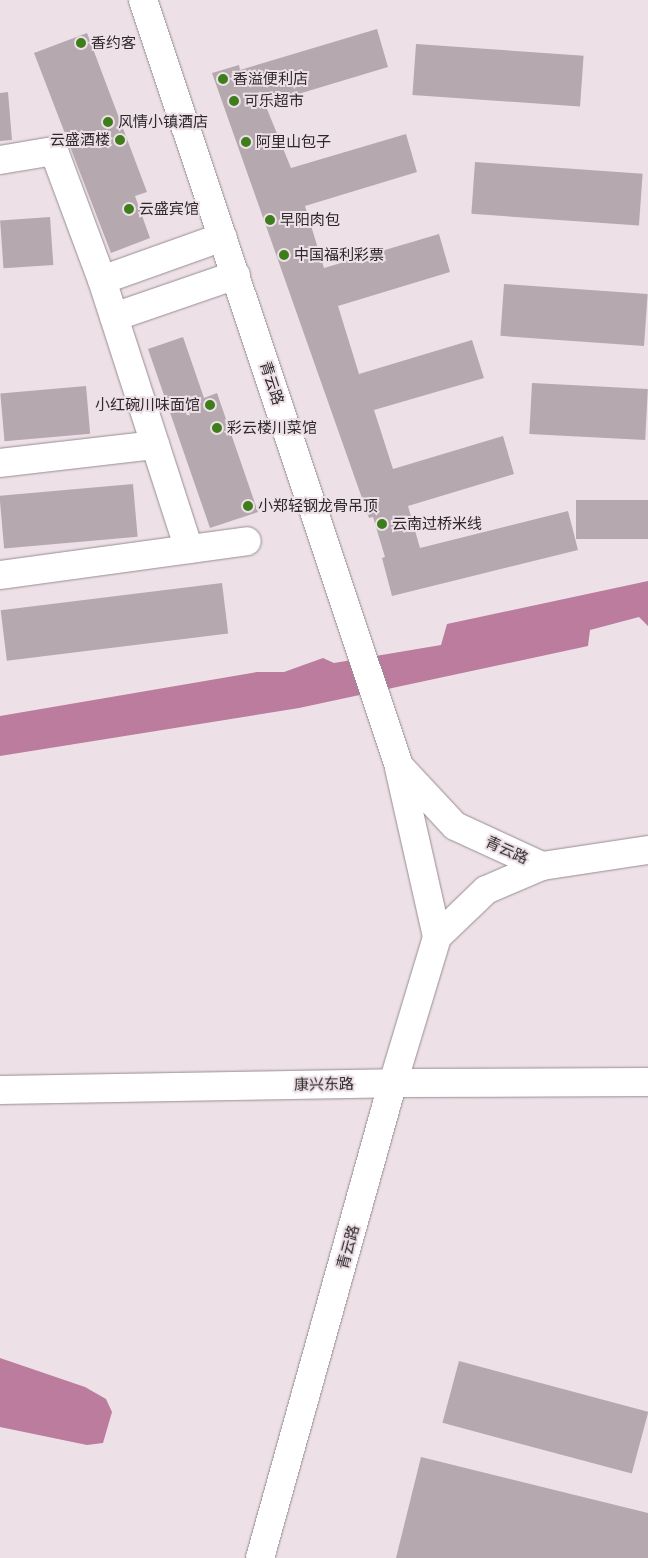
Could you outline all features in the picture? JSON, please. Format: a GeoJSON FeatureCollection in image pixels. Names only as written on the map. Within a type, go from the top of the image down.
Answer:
{"type":"FeatureCollection","features":[{"type":"Feature","properties":{"kind":"street","name":"青云路"},"geometry":{"type":"LineString","coordinates":[[144,0],[399,766],[437,937],[393,1083],[260,1558]]}},
{"type":"Feature","properties":{"kind":"street"},"geometry":{"type":"LineString","coordinates":[[0,160],[54,151],[102,280],[189,549]]}},
{"type":"Feature","properties":{"kind":"street"},"geometry":{"type":"LineString","coordinates":[[102,280],[223,237]]}},
{"type":"Feature","properties":{"kind":"street"},"geometry":{"type":"LineString","coordinates":[[114,317],[236,275]]}},
{"type":"Feature","properties":{"kind":"street"},"geometry":{"type":"LineString","coordinates":[[0,463],[155,444]]}},
{"type":"Feature","properties":{"kind":"street"},"geometry":{"type":"LineString","coordinates":[[0,575],[247,541]]}},
{"type":"Feature","properties":{"kind":"street","name":"青云路"},"geometry":{"type":"LineString","coordinates":[[399,766],[455,826],[542,866]]}},
{"type":"Feature","properties":{"kind":"street"},"geometry":{"type":"LineString","coordinates":[[542,866],[648,850]]}},
{"type":"Feature","properties":{"kind":"street","name":"青云路"},"geometry":{"type":"LineString","coordinates":[[437,937],[486,890],[542,866]]}},
{"type":"Feature","properties":{"kind":"street","name":"康兴东路"},"geometry":{"type":"LineString","coordinates":[[0,1090],[393,1083],[648,1082]]}},
{"type":"Feature","properties":{"kind":"shaded area"},"geometry":{"type":"Polygon","coordinates":[[[648,581],[648,626],[639,617],[590,630],[588,646],[299,708],[0,756],[0,716],[257,672],[284,672],[323,658],[334,663],[441,645],[447,624],[648,581]]]}},
{"type":"Feature","properties":{"kind":"shaded area"},"geometry":{"type":"Polygon","coordinates":[[[0,1358],[85,1387],[106,1399],[112,1412],[103,1443],[87,1445],[0,1427],[0,1358]]]}},
{"type":"Feature","properties":{"kind":"building"},"geometry":{"type":"Polygon","coordinates":[[[377,29],[388,67],[265,104],[291,168],[406,134],[417,172],[305,206],[324,268],[439,234],[450,272],[338,306],[359,374],[472,340],[484,378],[374,410],[393,469],[503,436],[514,474],[408,506],[420,548],[568,511],[578,550],[392,596],[382,558],[385,557],[373,517],[369,518],[212,73],[239,65],[240,70],[377,29]]]}},
{"type":"Feature","properties":{"kind":"building"},"geometry":{"type":"Polygon","coordinates":[[[87,33],[147,192],[135,196],[150,238],[111,253],[34,53],[87,33]]]}},
{"type":"Feature","properties":{"kind":"building"},"geometry":{"type":"Polygon","coordinates":[[[416,44],[584,56],[580,107],[412,95],[416,44]]]}},
{"type":"Feature","properties":{"kind":"building"},"geometry":{"type":"Polygon","coordinates":[[[8,92],[12,140],[0,141],[0,93],[8,92]]]}},
{"type":"Feature","properties":{"kind":"building"},"geometry":{"type":"Polygon","coordinates":[[[475,162],[643,174],[639,226],[471,214],[475,162]]]}},
{"type":"Feature","properties":{"kind":"building"},"geometry":{"type":"Polygon","coordinates":[[[50,217],[53,265],[3,268],[0,220],[50,217]]]}},
{"type":"Feature","properties":{"kind":"building"},"geometry":{"type":"Polygon","coordinates":[[[504,284],[648,294],[644,346],[500,336],[504,284]]]}},
{"type":"Feature","properties":{"kind":"building"},"geometry":{"type":"Polygon","coordinates":[[[183,337],[204,398],[217,393],[258,512],[210,528],[148,349],[183,337]]]}},
{"type":"Feature","properties":{"kind":"building"},"geometry":{"type":"Polygon","coordinates":[[[532,383],[648,389],[645,440],[529,434],[532,383]]]}},
{"type":"Feature","properties":{"kind":"building"},"geometry":{"type":"Polygon","coordinates":[[[86,386],[90,434],[5,441],[0,393],[86,386]]]}},
{"type":"Feature","properties":{"kind":"building"},"geometry":{"type":"Polygon","coordinates":[[[133,484],[138,537],[4,548],[0,496],[133,484]]]}},
{"type":"Feature","properties":{"kind":"building"},"geometry":{"type":"Polygon","coordinates":[[[576,500],[648,500],[648,539],[576,539],[576,500]]]}},
{"type":"Feature","properties":{"kind":"building"},"geometry":{"type":"Polygon","coordinates":[[[222,583],[228,634],[7,661],[1,610],[222,583]]]}},
{"type":"Feature","properties":{"kind":"building"},"geometry":{"type":"Polygon","coordinates":[[[459,1361],[648,1412],[632,1474],[442,1423],[459,1361]]]}},
{"type":"Feature","properties":{"kind":"building"},"geometry":{"type":"Polygon","coordinates":[[[421,1457],[648,1513],[648,1558],[396,1558],[421,1457]]]}},
{"type":"Feature","properties":{"kind":"place","name":"香约客"},"geometry":{"type":"Point","coordinates":[81,43]}},
{"type":"Feature","properties":{"kind":"place","name":"香溢便利店"},"geometry":{"type":"Point","coordinates":[223,79]}},
{"type":"Feature","properties":{"kind":"place","name":"可乐超市"},"geometry":{"type":"Point","coordinates":[234,101]}},
{"type":"Feature","properties":{"kind":"place","name":"风情小镇酒店"},"geometry":{"type":"Point","coordinates":[108,122]}},
{"type":"Feature","properties":{"kind":"place","name":"云盛酒楼"},"geometry":{"type":"Point","coordinates":[120,140]}},
{"type":"Feature","properties":{"kind":"place","name":"阿里山包子"},"geometry":{"type":"Point","coordinates":[246,142]}},
{"type":"Feature","properties":{"kind":"place","name":"云盛宾馆"},"geometry":{"type":"Point","coordinates":[129,209]}},
{"type":"Feature","properties":{"kind":"place","name":"早阳肉包"},"geometry":{"type":"Point","coordinates":[270,220]}},
{"type":"Feature","properties":{"kind":"place","name":"中国福利彩票"},"geometry":{"type":"Point","coordinates":[284,255]}},
{"type":"Feature","properties":{"kind":"place","name":"小红碗川味面馆"},"geometry":{"type":"Point","coordinates":[210,405]}},
{"type":"Feature","properties":{"kind":"place","name":"彩云楼川菜馆"},"geometry":{"type":"Point","coordinates":[217,428]}},
{"type":"Feature","properties":{"kind":"place","name":"小郑轻钢龙骨吊顶"},"geometry":{"type":"Point","coordinates":[248,506]}},
{"type":"Feature","properties":{"kind":"place","name":"云南过桥米线"},"geometry":{"type":"Point","coordinates":[382,524]}}]}
